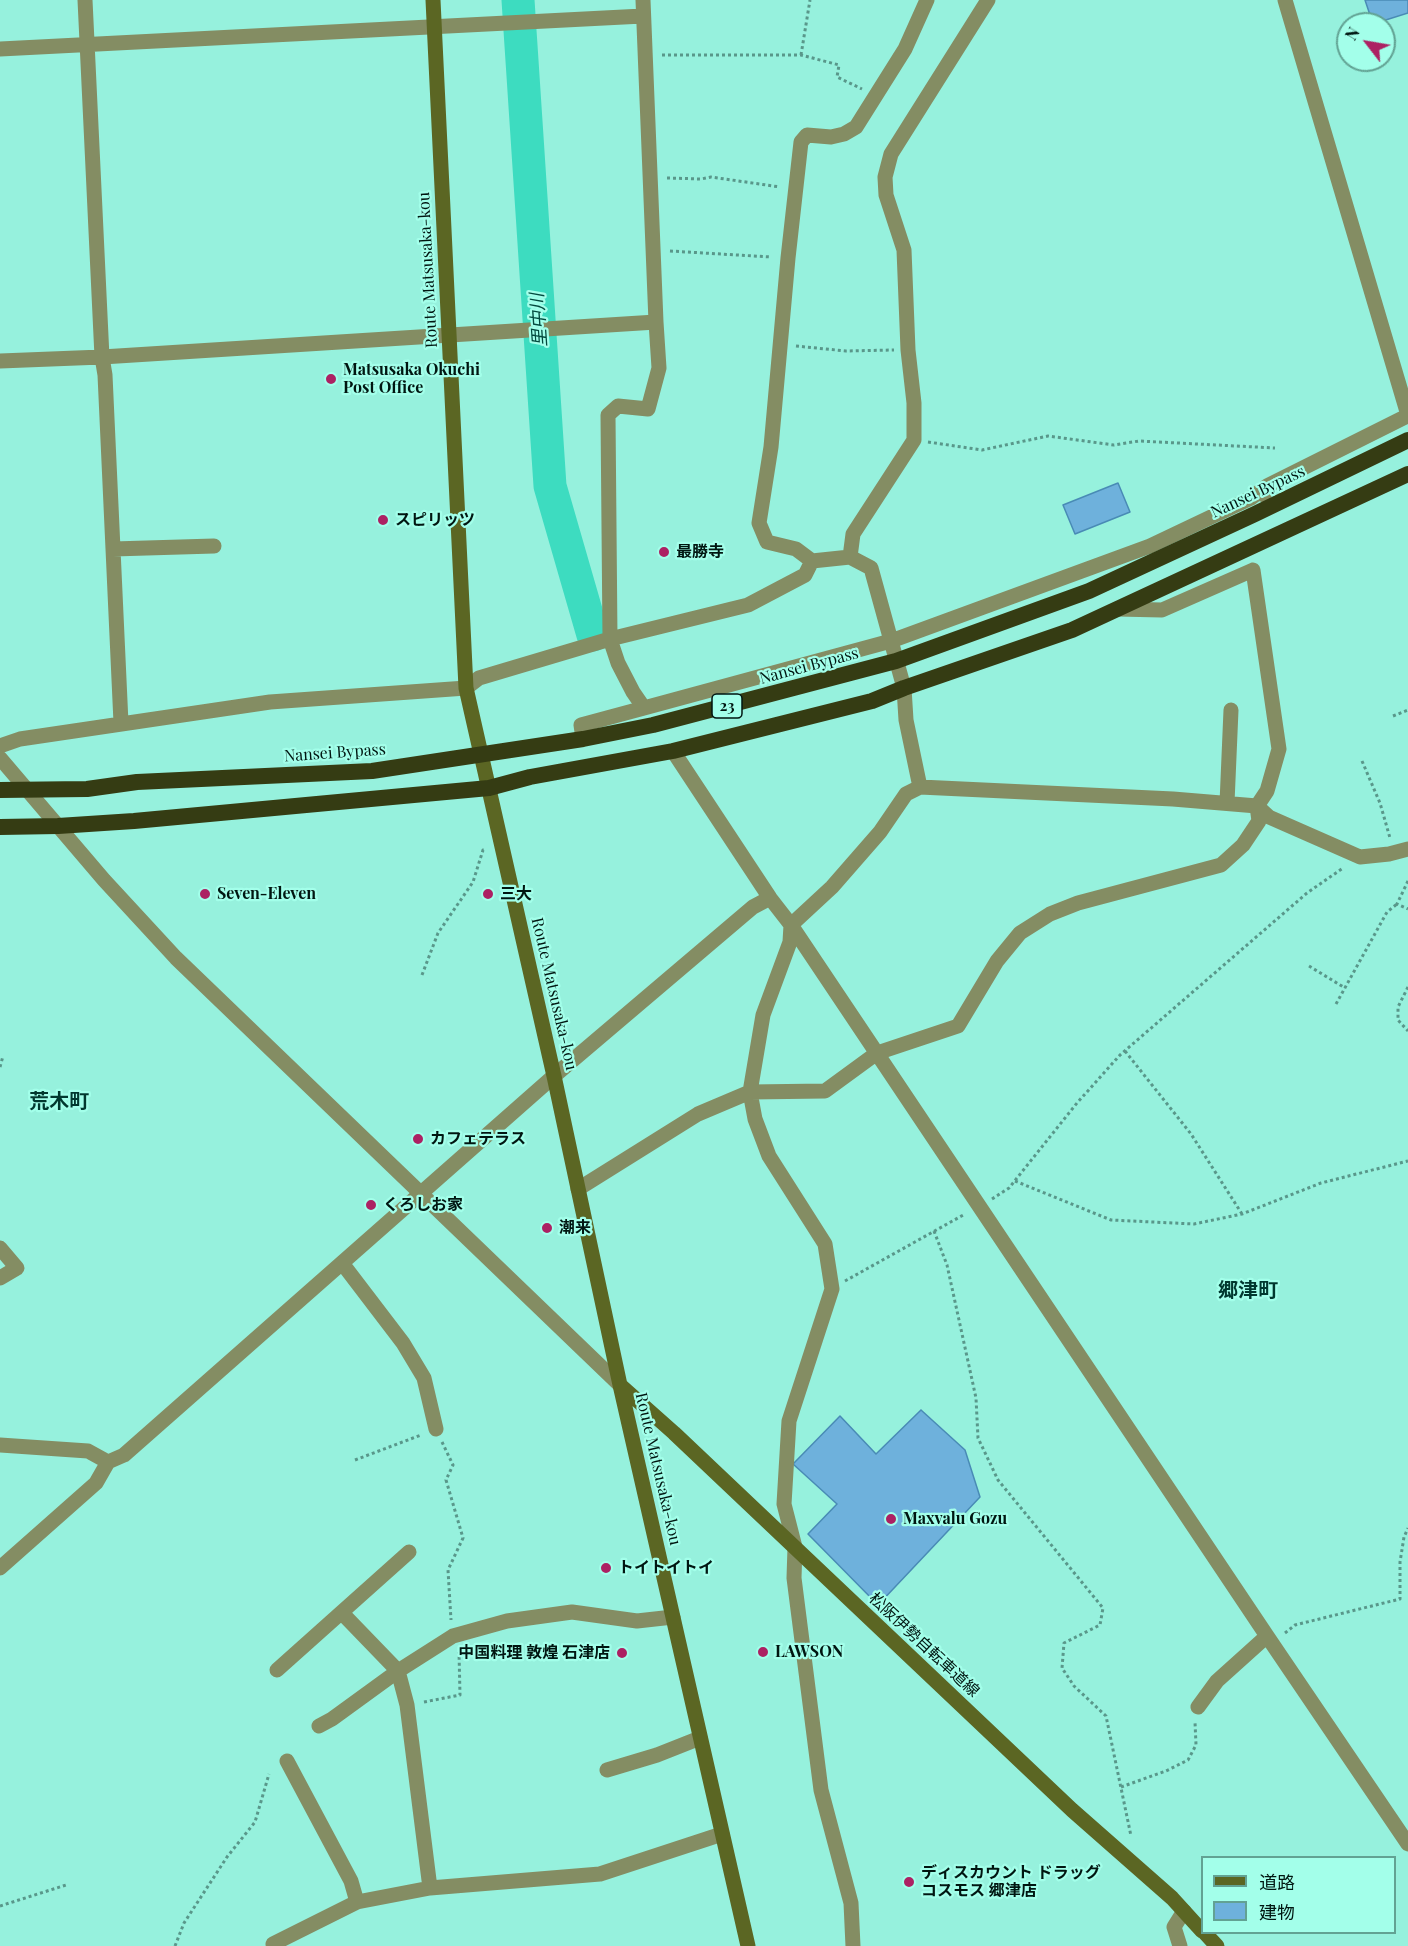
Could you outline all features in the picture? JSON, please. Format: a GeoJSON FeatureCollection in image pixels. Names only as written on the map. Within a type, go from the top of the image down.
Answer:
{"type":"FeatureCollection","features":[{"type":"Feature","properties":{"kind":"highway","name":"Nansei Bypass"},"geometry":{"type":"LineString","coordinates":[[0,790],[87,789],[137,782],[372,771],[653,725],[896,661],[1089,591],[1408,440]]}},
{"type":"Feature","properties":{"kind":"highway","name":"23"},"geometry":{"type":"LineString","coordinates":[[0,826],[58,826],[489,788],[530,777],[673,751],[872,701],[1072,630],[1408,474]]}},
{"type":"Feature","properties":{"kind":"main road","name":"Route Matsusaka-kou"},"geometry":{"type":"LineString","coordinates":[[433,0],[466,688],[554,1076],[620,1385],[748,1946]]}},
{"type":"Feature","properties":{"kind":"main road","name":"松阪伊勢自転車道線"},"geometry":{"type":"LineString","coordinates":[[620,1385],[674,1433],[1072,1810],[1184,1911],[1201,1930]]}},
{"type":"Feature","properties":{"kind":"main road","name":"松阪伊勢自転車道線"},"geometry":{"type":"LineString","coordinates":[[1205,1934],[1217,1946]]}},
{"type":"Feature","properties":{"kind":"street"},"geometry":{"type":"LineString","coordinates":[[85,0],[121,723]]}},
{"type":"Feature","properties":{"kind":"street"},"geometry":{"type":"LineString","coordinates":[[643,0],[659,368],[648,409],[618,406],[608,415],[610,639],[618,663],[644,708]]}},
{"type":"Feature","properties":{"kind":"street"},"geometry":{"type":"LineString","coordinates":[[920,787],[906,720],[904,688],[871,568],[850,557],[812,561],[796,549],[766,542],[759,524],[771,447],[801,142],[807,135],[831,137],[844,134],[856,127],[904,49],[927,0]]}},
{"type":"Feature","properties":{"kind":"street"},"geometry":{"type":"LineString","coordinates":[[850,557],[854,534],[915,440],[904,250],[886,195],[885,177],[891,154],[988,0]]}},
{"type":"Feature","properties":{"kind":"street"},"geometry":{"type":"LineString","coordinates":[[583,738],[581,725],[891,641],[1150,546],[1251,498],[1267,486],[1407,416],[1285,0]]}},
{"type":"Feature","properties":{"kind":"street"},"geometry":{"type":"LineString","coordinates":[[0,49],[643,16]]}},
{"type":"Feature","properties":{"kind":"street"},"geometry":{"type":"LineString","coordinates":[[0,361],[102,357],[656,322]]}},
{"type":"Feature","properties":{"kind":"street"},"geometry":{"type":"LineString","coordinates":[[1255,514],[1267,486]]}},
{"type":"Feature","properties":{"kind":"street"},"geometry":{"type":"LineString","coordinates":[[113,549],[214,546]]}},
{"type":"Feature","properties":{"kind":"street"},"geometry":{"type":"LineString","coordinates":[[0,747],[20,739],[270,702],[466,688],[479,678],[610,639],[748,605],[805,575],[812,561]]}},
{"type":"Feature","properties":{"kind":"street"},"geometry":{"type":"LineString","coordinates":[[578,1189],[698,1114],[750,1092],[825,1091],[877,1053],[958,1026],[997,960],[1020,933],[1050,914],[1078,903],[1221,865],[1243,845],[1259,821],[1257,806],[1267,791],[1280,749],[1253,570],[1162,610],[1117,609]]}},
{"type":"Feature","properties":{"kind":"street"},"geometry":{"type":"LineString","coordinates":[[1227,803],[1231,710]]}},
{"type":"Feature","properties":{"kind":"street"},"geometry":{"type":"LineString","coordinates":[[673,751],[1408,1844]]}},
{"type":"Feature","properties":{"kind":"street"},"geometry":{"type":"LineString","coordinates":[[0,758],[104,880],[176,958],[620,1385]]}},
{"type":"Feature","properties":{"kind":"street"},"geometry":{"type":"LineString","coordinates":[[853,1946],[851,1903],[821,1790],[794,1578],[795,1547],[784,1503],[789,1421],[832,1289],[825,1244],[769,1156],[755,1119],[750,1092],[763,1016],[790,942],[791,925],[832,887],[880,831],[906,794],[920,787],[1173,799],[1257,806],[1269,817],[1360,857],[1389,854],[1408,849]]}},
{"type":"Feature","properties":{"kind":"street"},"geometry":{"type":"LineString","coordinates":[[0,1568],[96,1483],[108,1462],[124,1455],[554,1076],[753,907],[770,898]]}},
{"type":"Feature","properties":{"kind":"street"},"geometry":{"type":"LineString","coordinates":[[0,1248],[17,1268],[0,1278]]}},
{"type":"Feature","properties":{"kind":"street"},"geometry":{"type":"LineString","coordinates":[[342,1263],[403,1343],[423,1378],[436,1429]]}},
{"type":"Feature","properties":{"kind":"street"},"geometry":{"type":"LineString","coordinates":[[0,1445],[87,1451],[108,1462]]}},
{"type":"Feature","properties":{"kind":"street"},"geometry":{"type":"LineString","coordinates":[[277,1670],[409,1552]]}},
{"type":"Feature","properties":{"kind":"street"},"geometry":{"type":"LineString","coordinates":[[319,1726],[453,1636],[507,1621],[572,1612],[637,1621],[673,1617]]}},
{"type":"Feature","properties":{"kind":"street"},"geometry":{"type":"LineString","coordinates":[[342,1613],[398,1671],[407,1706],[430,1888]]}},
{"type":"Feature","properties":{"kind":"street"},"geometry":{"type":"LineString","coordinates":[[1198,1707],[1217,1681],[1269,1640]]}},
{"type":"Feature","properties":{"kind":"street"},"geometry":{"type":"LineString","coordinates":[[607,1770],[657,1755],[700,1738]]}},
{"type":"Feature","properties":{"kind":"street"},"geometry":{"type":"LineString","coordinates":[[287,1761],[351,1881],[357,1902]]}},
{"type":"Feature","properties":{"kind":"street"},"geometry":{"type":"LineString","coordinates":[[273,1944],[357,1902],[430,1888],[600,1874],[722,1833]]}},
{"type":"Feature","properties":{"kind":"street"},"geometry":{"type":"LineString","coordinates":[[1180,1946],[1174,1927],[1184,1911]]}},
{"type":"Feature","properties":{"kind":"path"},"geometry":{"type":"LineString","coordinates":[[801,55],[810,0]]}},
{"type":"Feature","properties":{"kind":"path"},"geometry":{"type":"LineString","coordinates":[[645,54],[801,55],[839,65],[837,77],[875,96]]}},
{"type":"Feature","properties":{"kind":"path"},"geometry":{"type":"LineString","coordinates":[[651,177],[701,179],[711,177],[795,189]]}},
{"type":"Feature","properties":{"kind":"path"},"geometry":{"type":"LineString","coordinates":[[653,250],[788,258]]}},
{"type":"Feature","properties":{"kind":"path"},"geometry":{"type":"LineString","coordinates":[[781,345],[846,351],[908,350]]}},
{"type":"Feature","properties":{"kind":"path"},"geometry":{"type":"LineString","coordinates":[[915,440],[982,450],[1048,436],[1114,445],[1139,441],[1275,448]]}},
{"type":"Feature","properties":{"kind":"path"},"geometry":{"type":"LineString","coordinates":[[1393,716],[1408,710]]}},
{"type":"Feature","properties":{"kind":"path"},"geometry":{"type":"LineString","coordinates":[[1362,761],[1380,803],[1390,839],[1389,854]]}},
{"type":"Feature","properties":{"kind":"path"},"geometry":{"type":"LineString","coordinates":[[422,975],[438,933],[473,882],[483,850],[501,843]]}},
{"type":"Feature","properties":{"kind":"path"},"geometry":{"type":"LineString","coordinates":[[832,1289],[1009,1188],[1077,1103],[1125,1051],[1307,893],[1360,857]]}},
{"type":"Feature","properties":{"kind":"path"},"geometry":{"type":"LineString","coordinates":[[1336,1004],[1387,912],[1397,904],[1408,881]]}},
{"type":"Feature","properties":{"kind":"path"},"geometry":{"type":"LineString","coordinates":[[1397,904],[1408,909]]}},
{"type":"Feature","properties":{"kind":"path"},"geometry":{"type":"LineString","coordinates":[[1309,966],[1345,988]]}},
{"type":"Feature","properties":{"kind":"path"},"geometry":{"type":"LineString","coordinates":[[1408,987],[1398,1007],[1398,1020],[1408,1031]]}},
{"type":"Feature","properties":{"kind":"path"},"geometry":{"type":"LineString","coordinates":[[1125,1051],[1191,1134],[1242,1214]]}},
{"type":"Feature","properties":{"kind":"path"},"geometry":{"type":"LineString","coordinates":[[0,1067],[3,1056]]}},
{"type":"Feature","properties":{"kind":"path"},"geometry":{"type":"LineString","coordinates":[[1015,1181],[1111,1220],[1194,1224],[1242,1214],[1321,1183],[1408,1161]]}},
{"type":"Feature","properties":{"kind":"path"},"geometry":{"type":"LineString","coordinates":[[934,1231],[947,1265],[976,1398],[978,1438],[999,1480],[1103,1608],[1100,1625],[1064,1642],[1062,1668],[1074,1686],[1106,1716],[1131,1836]]}},
{"type":"Feature","properties":{"kind":"path"},"geometry":{"type":"LineString","coordinates":[[355,1460],[436,1429],[453,1465],[446,1480],[463,1539],[448,1570],[453,1636],[459,1646],[460,1695],[407,1706]]}},
{"type":"Feature","properties":{"kind":"path"},"geometry":{"type":"LineString","coordinates":[[1269,1640],[1295,1625],[1400,1599],[1400,1562],[1404,1536],[1408,1528]]}},
{"type":"Feature","properties":{"kind":"path"},"geometry":{"type":"LineString","coordinates":[[1121,1787],[1166,1771],[1188,1760],[1196,1745],[1195,1723],[1198,1707]]}},
{"type":"Feature","properties":{"kind":"path"},"geometry":{"type":"LineString","coordinates":[[175,1946],[184,1923],[228,1857],[255,1822],[269,1774]]}},
{"type":"Feature","properties":{"kind":"path"},"geometry":{"type":"LineString","coordinates":[[0,1906],[66,1885]]}},
{"type":"Feature","properties":{"kind":"building"},"geometry":{"type":"Polygon","coordinates":[[[1365,0],[1408,0],[1408,13],[1396,17],[1396,12],[1369,12],[1365,0]]]}},
{"type":"Feature","properties":{"kind":"building"},"geometry":{"type":"Polygon","coordinates":[[[1118,483],[1130,512],[1075,534],[1063,505],[1118,483]]]}},
{"type":"Feature","properties":{"kind":"building","name":"Maxvalu Gozu"},"geometry":{"type":"Polygon","coordinates":[[[921,1410],[965,1450],[980,1497],[878,1605],[808,1534],[837,1504],[793,1464],[840,1416],[876,1454],[921,1410]]]}},
{"type":"Feature","properties":{"kind":"waterway","name":"里中川"},"geometry":{"type":"LineString","coordinates":[[518,0],[550,486],[593,635]]}},
{"type":"Feature","properties":{"kind":"place","name":"Matsusaka Okuchi Post Office"},"geometry":{"type":"Point","coordinates":[331,379]}},
{"type":"Feature","properties":{"kind":"place","name":"スピリッツ"},"geometry":{"type":"Point","coordinates":[383,520]}},
{"type":"Feature","properties":{"kind":"place","name":"最勝寺"},"geometry":{"type":"Point","coordinates":[664,552]}},
{"type":"Feature","properties":{"kind":"place","name":"Seven-Eleven"},"geometry":{"type":"Point","coordinates":[205,894]}},
{"type":"Feature","properties":{"kind":"place","name":"三大"},"geometry":{"type":"Point","coordinates":[488,894]}},
{"type":"Feature","properties":{"kind":"place","name":"カフェテラス"},"geometry":{"type":"Point","coordinates":[418,1139]}},
{"type":"Feature","properties":{"kind":"place","name":"くろしお家"},"geometry":{"type":"Point","coordinates":[371,1205]}},
{"type":"Feature","properties":{"kind":"place","name":"潮来"},"geometry":{"type":"Point","coordinates":[547,1228]}},
{"type":"Feature","properties":{"kind":"place","name":"Maxvalu Gozu"},"geometry":{"type":"Point","coordinates":[891,1519]}},
{"type":"Feature","properties":{"kind":"place","name":"トイトイトイ"},"geometry":{"type":"Point","coordinates":[606,1568]}},
{"type":"Feature","properties":{"kind":"place","name":"LAWSON"},"geometry":{"type":"Point","coordinates":[763,1652]}},
{"type":"Feature","properties":{"kind":"place","name":"中国料理 敦煌 石津店"},"geometry":{"type":"Point","coordinates":[622,1653]}},
{"type":"Feature","properties":{"kind":"place","name":"ディスカウント ドラッグ コスモス 郷津店"},"geometry":{"type":"Point","coordinates":[909,1882]}},
{"type":"Feature","properties":{"kind":"district","name":"荒木町"},"geometry":{"type":"Point","coordinates":[59,1102]}},
{"type":"Feature","properties":{"kind":"district","name":"郷津町"},"geometry":{"type":"Point","coordinates":[1248,1291]}}]}
